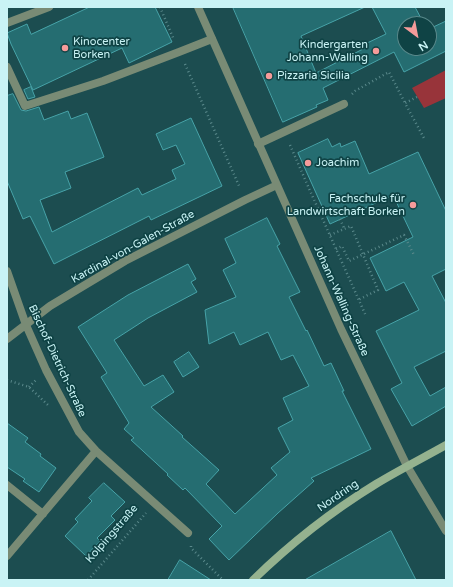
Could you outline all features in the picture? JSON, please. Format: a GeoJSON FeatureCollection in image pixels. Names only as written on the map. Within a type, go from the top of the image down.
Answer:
{"type":"FeatureCollection","features":[{"type":"Feature","properties":{"kind":"main road","name":"Nordring"},"geometry":{"type":"LineString","coordinates":[[253,580],[308,531],[330,515],[375,485],[407,466],[446,446]]}},
{"type":"Feature","properties":{"kind":"street"},"geometry":{"type":"LineString","coordinates":[[7,23],[49,7]]}},
{"type":"Feature","properties":{"kind":"street","name":"Johann-Walling-Straße"},"geometry":{"type":"LineString","coordinates":[[198,7],[341,329],[407,466],[446,532]]}},
{"type":"Feature","properties":{"kind":"street"},"geometry":{"type":"LineString","coordinates":[[7,67],[25,106],[103,81],[212,38]]}},
{"type":"Feature","properties":{"kind":"street"},"geometry":{"type":"LineString","coordinates":[[258,144],[344,104]]}},
{"type":"Feature","properties":{"kind":"street","name":"Kardinal-von-Galen-Straße"},"geometry":{"type":"LineString","coordinates":[[7,339],[50,306],[125,261],[277,185]]}},
{"type":"Feature","properties":{"kind":"street","name":"Bischof-Dietrich-Straße"},"geometry":{"type":"LineString","coordinates":[[7,271],[26,325],[46,370],[79,432],[96,451],[188,533]]}},
{"type":"Feature","properties":{"kind":"street"},"geometry":{"type":"LineString","coordinates":[[7,556],[96,451]]}},
{"type":"Feature","properties":{"kind":"street"},"geometry":{"type":"LineString","coordinates":[[7,485],[43,514]]}},
{"type":"Feature","properties":{"kind":"path"},"geometry":{"type":"LineString","coordinates":[[160,7],[245,200]]}},
{"type":"Feature","properties":{"kind":"path"},"geometry":{"type":"LineString","coordinates":[[344,104],[355,91],[389,72],[425,140]]}},
{"type":"Feature","properties":{"kind":"path"},"geometry":{"type":"LineString","coordinates":[[405,103],[417,97]]}},
{"type":"Feature","properties":{"kind":"path"},"geometry":{"type":"LineString","coordinates":[[285,131],[366,316]]}},
{"type":"Feature","properties":{"kind":"path"},"geometry":{"type":"LineString","coordinates":[[340,220],[344,228]]}},
{"type":"Feature","properties":{"kind":"path"},"geometry":{"type":"LineString","coordinates":[[330,235],[350,226],[363,254],[378,290],[358,300]]}},
{"type":"Feature","properties":{"kind":"path"},"geometry":{"type":"LineString","coordinates":[[336,249],[342,246],[349,261],[404,235],[414,255]]}},
{"type":"Feature","properties":{"kind":"path"},"geometry":{"type":"LineString","coordinates":[[7,380],[29,387],[51,408]]}},
{"type":"Feature","properties":{"kind":"path","name":"Kolpingstraße"},"geometry":{"type":"LineString","coordinates":[[88,580],[154,503]]}},
{"type":"Feature","properties":{"kind":"path"},"geometry":{"type":"LineString","coordinates":[[188,533],[191,548],[223,580]]}},
{"type":"Feature","properties":{"kind":"shaded area"},"geometry":{"type":"Polygon","coordinates":[[[446,70],[446,98],[424,108],[412,88],[446,70]]]}},
{"type":"Feature","properties":{"kind":"building","name":"Kinocenter Borken"},"geometry":{"type":"Polygon","coordinates":[[[90,7],[155,7],[172,42],[129,63],[122,48],[33,90],[7,33],[27,24],[31,34],[90,7]]]}},
{"type":"Feature","properties":{"kind":"building"},"geometry":{"type":"Polygon","coordinates":[[[233,7],[365,7],[301,36],[316,73],[365,48],[363,45],[386,34],[372,7],[415,7],[420,16],[397,16],[397,56],[436,56],[404,72],[394,52],[323,88],[328,100],[316,105],[317,107],[283,122],[233,7]]]}},
{"type":"Feature","properties":{"kind":"building"},"geometry":{"type":"Polygon","coordinates":[[[446,21],[446,51],[437,56],[437,25],[446,21]]]}},
{"type":"Feature","properties":{"kind":"building"},"geometry":{"type":"Polygon","coordinates":[[[31,87],[35,97],[28,99],[24,90],[31,87]]]}},
{"type":"Feature","properties":{"kind":"building"},"geometry":{"type":"Polygon","coordinates":[[[13,94],[21,110],[26,111],[39,107],[44,120],[68,111],[71,119],[87,113],[104,157],[65,172],[71,188],[40,200],[52,232],[138,188],[142,195],[176,179],[172,170],[185,164],[176,145],[163,150],[156,134],[191,118],[222,186],[151,220],[149,216],[54,264],[30,216],[23,219],[7,181],[7,96],[13,94]]]}},
{"type":"Feature","properties":{"kind":"building"},"geometry":{"type":"Polygon","coordinates":[[[328,139],[332,147],[340,143],[341,147],[355,141],[369,174],[418,152],[446,211],[446,269],[432,276],[446,303],[446,351],[414,367],[430,396],[446,387],[446,406],[412,426],[391,389],[402,383],[376,331],[419,310],[404,282],[386,291],[370,258],[413,237],[393,195],[330,224],[298,153],[328,139]]]}},
{"type":"Feature","properties":{"kind":"building"},"geometry":{"type":"Polygon","coordinates":[[[267,218],[280,244],[277,246],[300,292],[289,297],[324,366],[331,363],[344,391],[342,391],[371,449],[311,478],[314,481],[229,560],[209,539],[222,526],[185,488],[183,490],[131,440],[134,438],[124,429],[129,423],[101,377],[107,373],[78,327],[128,295],[188,264],[196,279],[191,282],[197,292],[148,318],[114,340],[144,386],[163,375],[174,392],[151,407],[219,470],[206,484],[235,514],[277,475],[271,468],[290,452],[278,428],[293,420],[283,398],[309,386],[293,355],[281,360],[268,332],[240,345],[234,332],[209,344],[205,310],[236,297],[223,270],[236,263],[225,239],[267,218]]]}},
{"type":"Feature","properties":{"kind":"building"},"geometry":{"type":"Polygon","coordinates":[[[189,352],[199,367],[183,377],[174,362],[189,352]]]}},
{"type":"Feature","properties":{"kind":"building"},"geometry":{"type":"Polygon","coordinates":[[[7,423],[28,438],[25,442],[56,468],[39,492],[23,481],[25,479],[7,467],[7,423]]]}},
{"type":"Feature","properties":{"kind":"building"},"geometry":{"type":"Polygon","coordinates":[[[104,483],[125,502],[111,516],[115,520],[97,538],[100,541],[86,556],[65,536],[78,522],[75,519],[92,501],[89,498],[104,483]]]}},
{"type":"Feature","properties":{"kind":"building"},"geometry":{"type":"Polygon","coordinates":[[[391,531],[416,580],[305,580],[391,531]]]}},
{"type":"Feature","properties":{"kind":"building"},"geometry":{"type":"Polygon","coordinates":[[[180,560],[211,580],[168,580],[180,560]]]}},
{"type":"Feature","properties":{"kind":"place","name":"Kinocenter Borken"},"geometry":{"type":"Point","coordinates":[65,48]}},
{"type":"Feature","properties":{"kind":"place","name":"Kindergarten Johann-Walling"},"geometry":{"type":"Point","coordinates":[376,51]}},
{"type":"Feature","properties":{"kind":"place","name":"Pizzaria Sicilia"},"geometry":{"type":"Point","coordinates":[269,76]}},
{"type":"Feature","properties":{"kind":"place","name":"Joachim"},"geometry":{"type":"Point","coordinates":[308,163]}},
{"type":"Feature","properties":{"kind":"place","name":"Fachschule für Landwirtschaft Borken"},"geometry":{"type":"Point","coordinates":[413,205]}}]}
